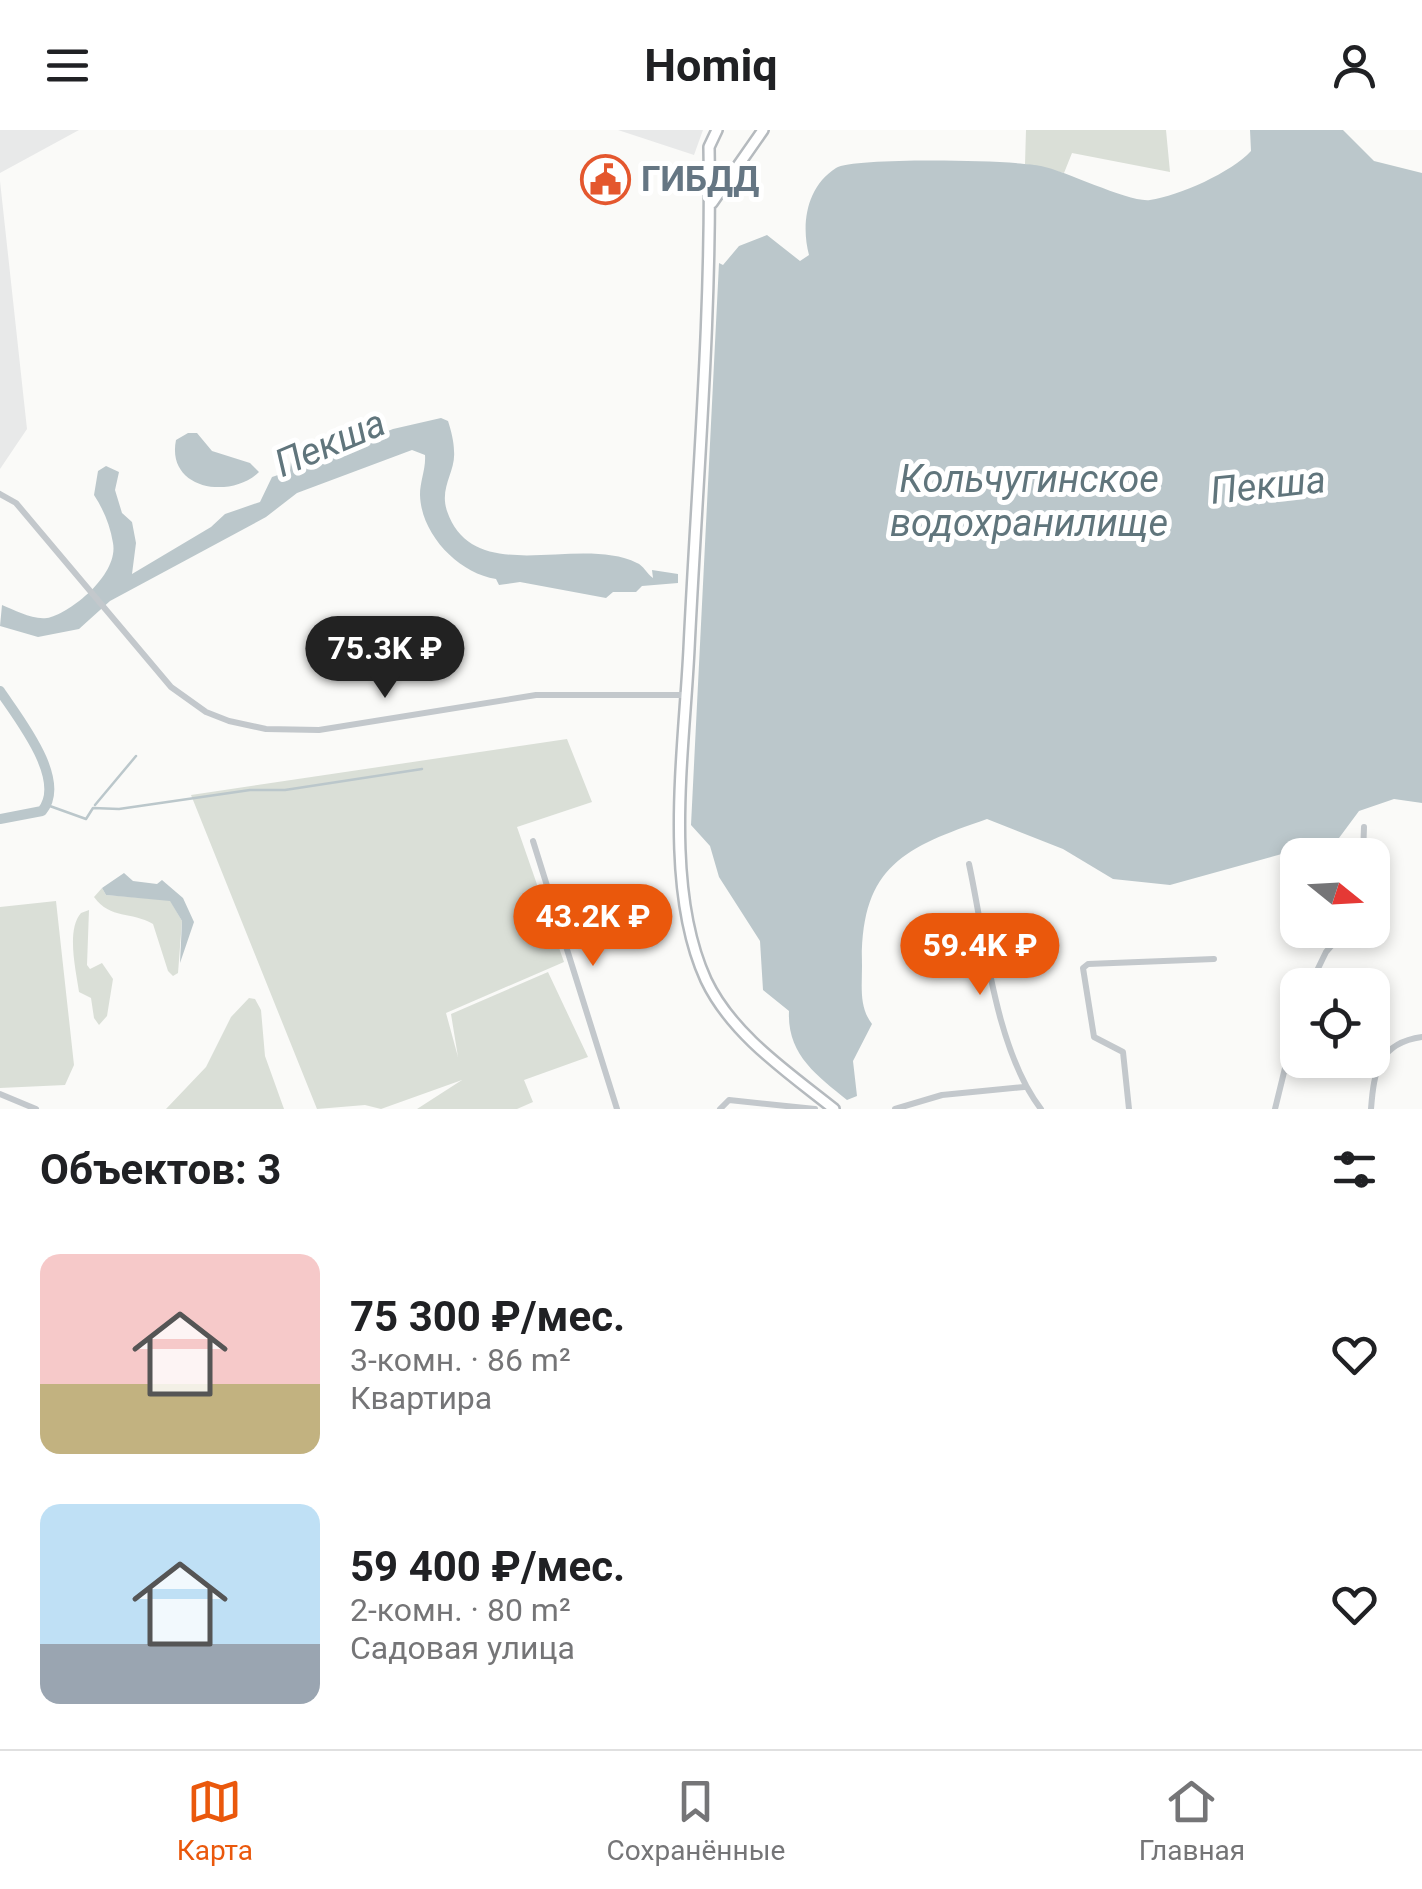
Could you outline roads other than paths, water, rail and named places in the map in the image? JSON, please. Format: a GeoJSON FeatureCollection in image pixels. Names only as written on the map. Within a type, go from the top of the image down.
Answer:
{"type":"FeatureCollection","features":[{"type":"Feature","properties":{"kind":"main road"},"geometry":{"type":"LineString","coordinates":[[717,130],[709,147],[710,206],[686,695],[683,899],[707,982],[760,1048],[834,1109]]}},
{"type":"Feature","properties":{"kind":"main road"},"geometry":{"type":"LineString","coordinates":[[710,206],[763,130]]}},
{"type":"Feature","properties":{"kind":"street"},"geometry":{"type":"LineString","coordinates":[[0,494],[16,503],[137,652],[186,700],[229,722],[266,730],[318,730],[536,695],[686,695]]}},
{"type":"Feature","properties":{"kind":"street"},"geometry":{"type":"LineString","coordinates":[[1364,827],[1364,838]]}},
{"type":"Feature","properties":{"kind":"street"},"geometry":{"type":"LineString","coordinates":[[533,841],[616,1109]]}},
{"type":"Feature","properties":{"kind":"street"},"geometry":{"type":"LineString","coordinates":[[969,864],[1008,1041],[1024,1087],[1041,1109]]}},
{"type":"Feature","properties":{"kind":"street"},"geometry":{"type":"LineString","coordinates":[[1129,1109],[1123,1052],[1094,1036],[1083,968],[1088,964],[1214,959]]}},
{"type":"Feature","properties":{"kind":"street"},"geometry":{"type":"LineString","coordinates":[[1371,1109],[1374,1074],[1382,1055],[1401,1040],[1422,1037]]}},
{"type":"Feature","properties":{"kind":"street"},"geometry":{"type":"LineString","coordinates":[[1274,1109],[1282,1078]]}},
{"type":"Feature","properties":{"kind":"street"},"geometry":{"type":"LineString","coordinates":[[894,1109],[942,1095],[1024,1087]]}},
{"type":"Feature","properties":{"kind":"street"},"geometry":{"type":"LineString","coordinates":[[0,1094],[36,1109]]}},
{"type":"Feature","properties":{"kind":"street"},"geometry":{"type":"LineString","coordinates":[[720,1109],[729,1100],[816,1109]]}},
{"type":"Feature","properties":{"kind":"water","name":"Кольчугинское водохранилище"},"geometry":{"type":"Polygon","coordinates":[[[1250,130],[1343,130],[1374,161],[1422,173],[1422,803],[1394,799],[1359,811],[1339,838],[1280,838],[1280,854],[1170,885],[1113,879],[1063,849],[987,819],[932,840],[892,866],[869,905],[863,932],[862,989],[865,1011],[872,1024],[853,1061],[857,1096],[847,1100],[806,1062],[793,1040],[789,1011],[763,990],[760,941],[719,877],[710,846],[691,825],[719,263],[723,265],[739,246],[767,235],[800,261],[809,255],[806,219],[812,196],[826,176],[849,165],[936,161],[1025,164],[1052,169],[1128,197],[1150,200],[1218,175],[1251,151],[1250,130]]]}},
{"type":"Feature","properties":{"kind":"water"},"geometry":{"type":"Polygon","coordinates":[[[441,418],[448,421],[454,447],[445,494],[447,511],[460,534],[480,548],[503,554],[613,556],[639,564],[653,578],[652,570],[678,574],[678,583],[642,586],[636,592],[613,592],[606,598],[520,582],[499,585],[496,579],[468,569],[434,537],[420,495],[425,455],[412,450],[297,493],[266,517],[110,601],[79,629],[38,637],[0,626],[2,605],[47,618],[79,601],[101,580],[113,555],[110,529],[94,495],[98,471],[106,466],[119,472],[115,490],[122,513],[132,522],[136,543],[132,574],[211,527],[225,514],[260,502],[272,477],[290,471],[291,461],[303,453],[325,452],[293,469],[393,429],[441,418]]]}},
{"type":"Feature","properties":{"kind":"water"},"geometry":{"type":"Polygon","coordinates":[[[197,433],[212,451],[250,463],[259,472],[232,486],[203,485],[190,479],[176,457],[176,440],[197,433]]]}},
{"type":"Feature","properties":{"kind":"water"},"geometry":{"type":"Polygon","coordinates":[[[124,873],[133,881],[157,884],[162,880],[183,898],[194,922],[180,963],[182,921],[170,901],[106,895],[102,888],[124,873]]]}},
{"type":"Feature","properties":{"kind":"waterway","name":"Пекша"},"geometry":{"type":"LineString","coordinates":[[0,691],[28,733],[49,783],[42,811],[0,819]]}},
{"type":"Feature","properties":{"kind":"waterway"},"geometry":{"type":"LineString","coordinates":[[95,805],[136,756]]}},
{"type":"Feature","properties":{"kind":"waterway"},"geometry":{"type":"LineString","coordinates":[[47,805],[86,819],[93,808],[119,809],[250,790],[285,790],[422,769]]}},
{"type":"Feature","properties":{"kind":"place","name":"ГИБДД"},"geometry":{"type":"Point","coordinates":[606,179]}}]}
